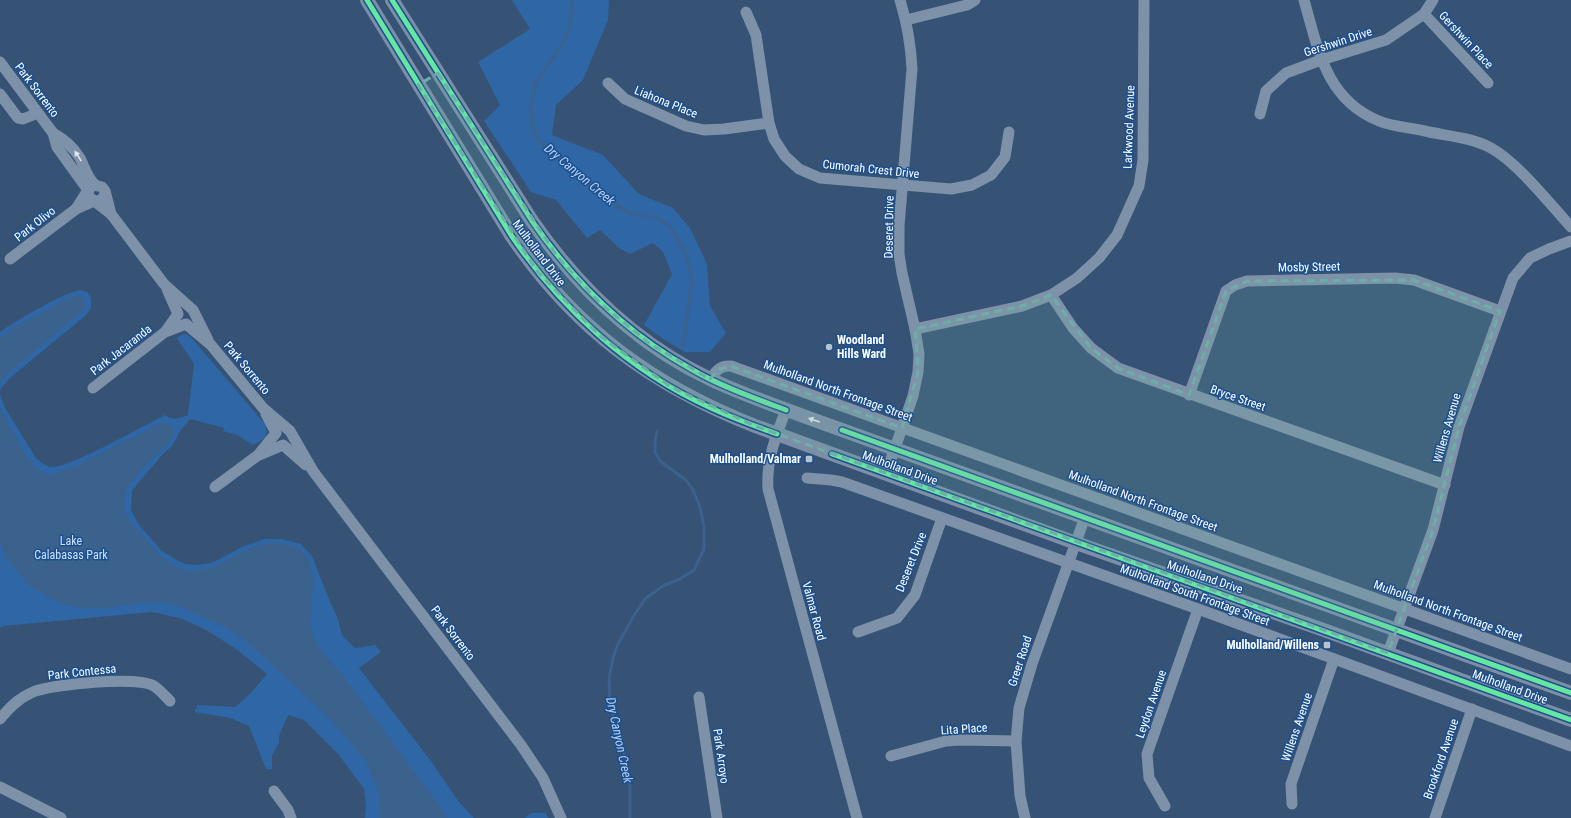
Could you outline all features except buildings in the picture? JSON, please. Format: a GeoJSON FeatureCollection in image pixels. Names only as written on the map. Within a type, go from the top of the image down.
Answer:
{"type":"FeatureCollection","features":[{"type":"Feature","properties":{"kind":"main road","name":"Mulholland Drive"},"geometry":{"type":"LineString","coordinates":[[367,0],[418,85],[524,254],[552,288],[583,321],[616,350],[671,387],[711,408],[776,434],[1571,720]]}},
{"type":"Feature","properties":{"kind":"main road","name":"Mulholland Drive"},"geometry":{"type":"LineString","coordinates":[[392,0],[532,221],[570,272],[600,303],[632,330],[667,355],[710,379],[786,410],[1571,693]]}},
{"type":"Feature","properties":{"kind":"main road"},"geometry":{"type":"LineString","coordinates":[[418,85],[438,73]]}},
{"type":"Feature","properties":{"kind":"street","name":"Deseret Drive"},"geometry":{"type":"LineString","coordinates":[[886,474],[913,396],[918,372],[919,354],[899,254],[899,226],[912,69],[911,44],[900,0]]}},
{"type":"Feature","properties":{"kind":"street"},"geometry":{"type":"LineString","coordinates":[[906,20],[967,4],[975,0]]}},
{"type":"Feature","properties":{"kind":"street","name":"Larkwood Avenue"},"geometry":{"type":"LineString","coordinates":[[915,329],[1022,306],[1051,295],[1077,278],[1099,258],[1117,235],[1139,186],[1143,160],[1144,0]]}},
{"type":"Feature","properties":{"kind":"street"},"geometry":{"type":"LineString","coordinates":[[1304,0],[1321,60],[1334,85],[1354,108],[1379,121],[1466,139],[1491,148],[1514,165],[1571,227]]}},
{"type":"Feature","properties":{"kind":"street","name":"Gershwin Drive"},"geometry":{"type":"LineString","coordinates":[[1260,114],[1266,91],[1286,73],[1321,60],[1386,40],[1424,14],[1433,0]]}},
{"type":"Feature","properties":{"kind":"street","name":"Cumorah Crest Drive"},"geometry":{"type":"LineString","coordinates":[[746,12],[756,35],[769,123],[774,139],[785,156],[799,169],[820,178],[951,189],[972,185],[991,175],[1005,157],[1009,132]]}},
{"type":"Feature","properties":{"kind":"street","name":"Gershwin Place"},"geometry":{"type":"LineString","coordinates":[[1424,14],[1488,83]]}},
{"type":"Feature","properties":{"kind":"street","name":"Park Sorrento"},"geometry":{"type":"LineString","coordinates":[[0,62],[53,133],[57,147],[92,188]]}},
{"type":"Feature","properties":{"kind":"street","name":"Liahona Place"},"geometry":{"type":"LineString","coordinates":[[608,83],[625,99],[686,126],[704,130],[769,123]]}},
{"type":"Feature","properties":{"kind":"street"},"geometry":{"type":"LineString","coordinates":[[0,94],[18,118],[23,119],[38,113]]}},
{"type":"Feature","properties":{"kind":"street"},"geometry":{"type":"LineString","coordinates":[[102,186],[105,194],[101,200],[94,201],[88,196],[92,188],[102,186]]}},
{"type":"Feature","properties":{"kind":"street","name":"Park Olivo"},"geometry":{"type":"LineString","coordinates":[[76,209],[92,188]]}},
{"type":"Feature","properties":{"kind":"street","name":"Park Sorrento"},"geometry":{"type":"LineString","coordinates":[[105,194],[111,214]]}},
{"type":"Feature","properties":{"kind":"street","name":"Park Sorrento"},"geometry":{"type":"LineString","coordinates":[[94,201],[111,214],[164,284],[193,312],[211,345]]}},
{"type":"Feature","properties":{"kind":"street","name":"Park Olivo"},"geometry":{"type":"LineString","coordinates":[[10,259],[76,209],[94,201]]}},
{"type":"Feature","properties":{"kind":"street","name":"Willens Avenue"},"geometry":{"type":"LineString","coordinates":[[1388,654],[1398,630],[1433,530],[1459,427],[1500,311],[1514,278],[1530,258],[1571,241]]}},
{"type":"Feature","properties":{"kind":"street","name":"Mosby Street"},"geometry":{"type":"LineString","coordinates":[[1189,395],[1226,291],[1235,284],[1247,281],[1395,278],[1414,280],[1500,311]]}},
{"type":"Feature","properties":{"kind":"street","name":"Park Sorrento"},"geometry":{"type":"LineString","coordinates":[[164,284],[178,314]]}},
{"type":"Feature","properties":{"kind":"street","name":"Bryce Street"},"geometry":{"type":"LineString","coordinates":[[1051,295],[1073,328],[1091,348],[1118,368],[1189,395],[1445,485]]}},
{"type":"Feature","properties":{"kind":"street"},"geometry":{"type":"LineString","coordinates":[[183,308],[193,312],[193,320],[186,324],[179,320],[178,314],[183,308]]}},
{"type":"Feature","properties":{"kind":"street","name":"Park Jacaranda"},"geometry":{"type":"LineString","coordinates":[[166,332],[178,314]]}},
{"type":"Feature","properties":{"kind":"street","name":"Park Sorrento"},"geometry":{"type":"LineString","coordinates":[[186,324],[211,345],[263,408],[290,432],[313,471],[521,745],[543,778],[561,818]]}},
{"type":"Feature","properties":{"kind":"street","name":"Park Jacaranda"},"geometry":{"type":"LineString","coordinates":[[93,388],[166,332],[186,324]]}},
{"type":"Feature","properties":{"kind":"street","name":"Mulholland North Frontage Street"},"geometry":{"type":"LineString","coordinates":[[710,379],[722,366],[731,366],[1571,669]]}},
{"type":"Feature","properties":{"kind":"street","name":"Park Sorrento"},"geometry":{"type":"LineString","coordinates":[[263,408],[276,433]]}},
{"type":"Feature","properties":{"kind":"street","name":"Valmar Road"},"geometry":{"type":"LineString","coordinates":[[786,410],[776,434],[768,470],[768,489],[857,818]]}},
{"type":"Feature","properties":{"kind":"street"},"geometry":{"type":"LineString","coordinates":[[215,487],[257,456],[289,443],[290,432],[282,428],[257,456]]}},
{"type":"Feature","properties":{"kind":"street"},"geometry":{"type":"LineString","coordinates":[[276,433],[277,441],[283,445]]}},
{"type":"Feature","properties":{"kind":"street","name":"Park Sorrento"},"geometry":{"type":"LineString","coordinates":[[283,445],[313,471]]}},
{"type":"Feature","properties":{"kind":"street","name":"Mulholland South Frontage Street"},"geometry":{"type":"LineString","coordinates":[[807,478],[842,482],[1198,609],[1571,746]]}},
{"type":"Feature","properties":{"kind":"street","name":"Greer Road"},"geometry":{"type":"LineString","coordinates":[[1025,818],[1020,796],[1016,741],[1019,708],[1032,664],[1085,517]]}},
{"type":"Feature","properties":{"kind":"street","name":"Deseret Drive"},"geometry":{"type":"LineString","coordinates":[[858,632],[897,618],[915,595],[942,518]]}},
{"type":"Feature","properties":{"kind":"street","name":"Leydon Avenue"},"geometry":{"type":"LineString","coordinates":[[1165,806],[1149,778],[1147,754],[1198,609]]}},
{"type":"Feature","properties":{"kind":"street","name":"Willens Avenue"},"geometry":{"type":"LineString","coordinates":[[1292,804],[1291,784],[1334,659]]}},
{"type":"Feature","properties":{"kind":"street","name":"Park Contessa"},"geometry":{"type":"LineString","coordinates":[[0,719],[13,703],[34,692],[53,687],[112,681],[138,682],[154,686],[170,701]]}},
{"type":"Feature","properties":{"kind":"street","name":"Park Arroyo"},"geometry":{"type":"LineString","coordinates":[[699,697],[717,818]]}},
{"type":"Feature","properties":{"kind":"street","name":"Brookford Avenue"},"geometry":{"type":"LineString","coordinates":[[1435,818],[1472,709]]}},
{"type":"Feature","properties":{"kind":"street","name":"Lita Place"},"geometry":{"type":"LineString","coordinates":[[891,756],[946,741],[1016,741]]}},
{"type":"Feature","properties":{"kind":"street"},"geometry":{"type":"LineString","coordinates":[[0,787],[61,818]]}},
{"type":"Feature","properties":{"kind":"street"},"geometry":{"type":"LineString","coordinates":[[274,791],[288,810],[290,818]]}},
{"type":"Feature","properties":{"kind":"highlighted area"},"geometry":{"type":"Polygon","coordinates":[[[438,73],[557,256],[600,303],[649,343],[710,379],[719,369],[731,366],[902,428],[918,372],[915,329],[1022,306],[1051,295],[1091,348],[1118,368],[1189,395],[1226,291],[1247,281],[1414,280],[1500,311],[1459,427],[1433,530],[1388,653],[755,426],[671,387],[600,336],[537,271],[418,85],[438,73]]]}},
{"type":"Feature","properties":{"kind":"green space"},"geometry":{"type":"Polygon","coordinates":[[[512,0],[609,0],[608,20],[583,80],[556,105],[552,135],[603,155],[639,194],[673,208],[690,228],[707,264],[710,306],[726,333],[710,352],[685,352],[666,341],[644,325],[672,274],[663,252],[653,243],[630,254],[619,248],[600,230],[587,238],[556,200],[531,192],[484,121],[500,105],[478,62],[530,29],[512,0]]]}},
{"type":"Feature","properties":{"kind":"green space"},"geometry":{"type":"Polygon","coordinates":[[[81,290],[87,292],[91,298],[91,308],[85,316],[11,377],[1,388],[0,392],[0,332],[52,301],[81,290]]]}},
{"type":"Feature","properties":{"kind":"green space","name":"Lake Calabasas Park"},"geometry":{"type":"Polygon","coordinates":[[[185,334],[190,336],[265,424],[267,431],[265,438],[253,445],[237,435],[223,431],[224,428],[190,419],[181,430],[172,446],[163,454],[132,491],[131,510],[139,525],[161,550],[185,564],[198,565],[211,563],[242,547],[264,539],[281,539],[301,544],[312,556],[338,619],[342,635],[355,648],[375,645],[381,652],[359,668],[431,761],[459,802],[474,818],[365,818],[366,806],[364,789],[338,754],[304,720],[288,715],[279,736],[279,743],[272,755],[272,769],[266,769],[249,726],[230,718],[195,712],[197,705],[235,707],[249,695],[267,674],[236,649],[208,631],[183,619],[153,612],[3,626],[0,628],[0,394],[5,408],[36,458],[43,464],[52,467],[74,461],[165,415],[170,418],[179,418],[188,415],[194,364],[177,338],[185,334]]]}},
{"type":"Feature","properties":{"kind":"green space"},"geometry":{"type":"Polygon","coordinates":[[[531,813],[546,813],[548,818],[525,818],[531,813]]]}},
{"type":"Feature","properties":{"kind":"shaded area"},"geometry":{"type":"Polygon","coordinates":[[[77,295],[83,297],[85,300],[85,307],[81,312],[10,371],[0,383],[0,338],[14,328],[77,295]]]}},
{"type":"Feature","properties":{"kind":"shaded area","name":"Lake Calabasas Park"},"geometry":{"type":"Polygon","coordinates":[[[0,408],[27,457],[36,468],[45,474],[50,475],[76,466],[158,424],[168,423],[173,428],[173,437],[166,446],[138,473],[126,493],[124,504],[130,521],[165,559],[180,568],[194,571],[207,569],[244,551],[271,543],[290,545],[298,548],[304,553],[310,562],[312,573],[311,629],[317,644],[347,681],[447,818],[380,818],[378,790],[366,761],[342,732],[318,707],[245,640],[225,627],[184,608],[169,603],[143,603],[96,609],[64,605],[31,587],[7,560],[0,543],[0,408]]]}},
{"type":"Feature","properties":{"kind":"waterway","name":"Dry Canyon Creek"},"geometry":{"type":"LineString","coordinates":[[572,0],[570,26],[565,40],[536,83],[531,104],[532,124],[537,139],[555,156],[570,166],[612,203],[629,212],[658,219],[667,224],[673,231],[686,254],[692,280],[683,346]]}},
{"type":"Feature","properties":{"kind":"waterway","name":"Dry Canyon Creek"},"geometry":{"type":"LineString","coordinates":[[630,818],[630,785],[626,759],[614,722],[610,703],[609,679],[613,658],[618,644],[645,599],[663,586],[680,579],[694,570],[704,549],[704,527],[700,507],[693,490],[686,480],[660,461],[655,452],[657,431]]}},
{"type":"Feature","properties":{"kind":"cycle path"},"geometry":{"type":"LineString","coordinates":[[367,0],[511,235],[552,288],[575,313],[625,357],[652,376],[711,408],[735,419],[777,434]]}},
{"type":"Feature","properties":{"kind":"cycle path"},"geometry":{"type":"LineString","coordinates":[[392,0],[532,221],[565,265],[584,285],[623,322],[667,355],[714,381],[786,410]]}},
{"type":"Feature","properties":{"kind":"cycle path"},"geometry":{"type":"LineString","coordinates":[[842,430],[1571,693]]}},
{"type":"Feature","properties":{"kind":"cycle path"},"geometry":{"type":"LineString","coordinates":[[832,454],[1571,720]]}},
{"type":"Feature","properties":{"kind":"place","name":"Woodland Hills Ward"},"geometry":{"type":"Point","coordinates":[829,347]}},
{"type":"Feature","properties":{"kind":"place","name":"Mulholland/Valmar"},"geometry":{"type":"Point","coordinates":[809,459]}},
{"type":"Feature","properties":{"kind":"place","name":"Mulholland/Willens"},"geometry":{"type":"Point","coordinates":[1327,645]}}]}
